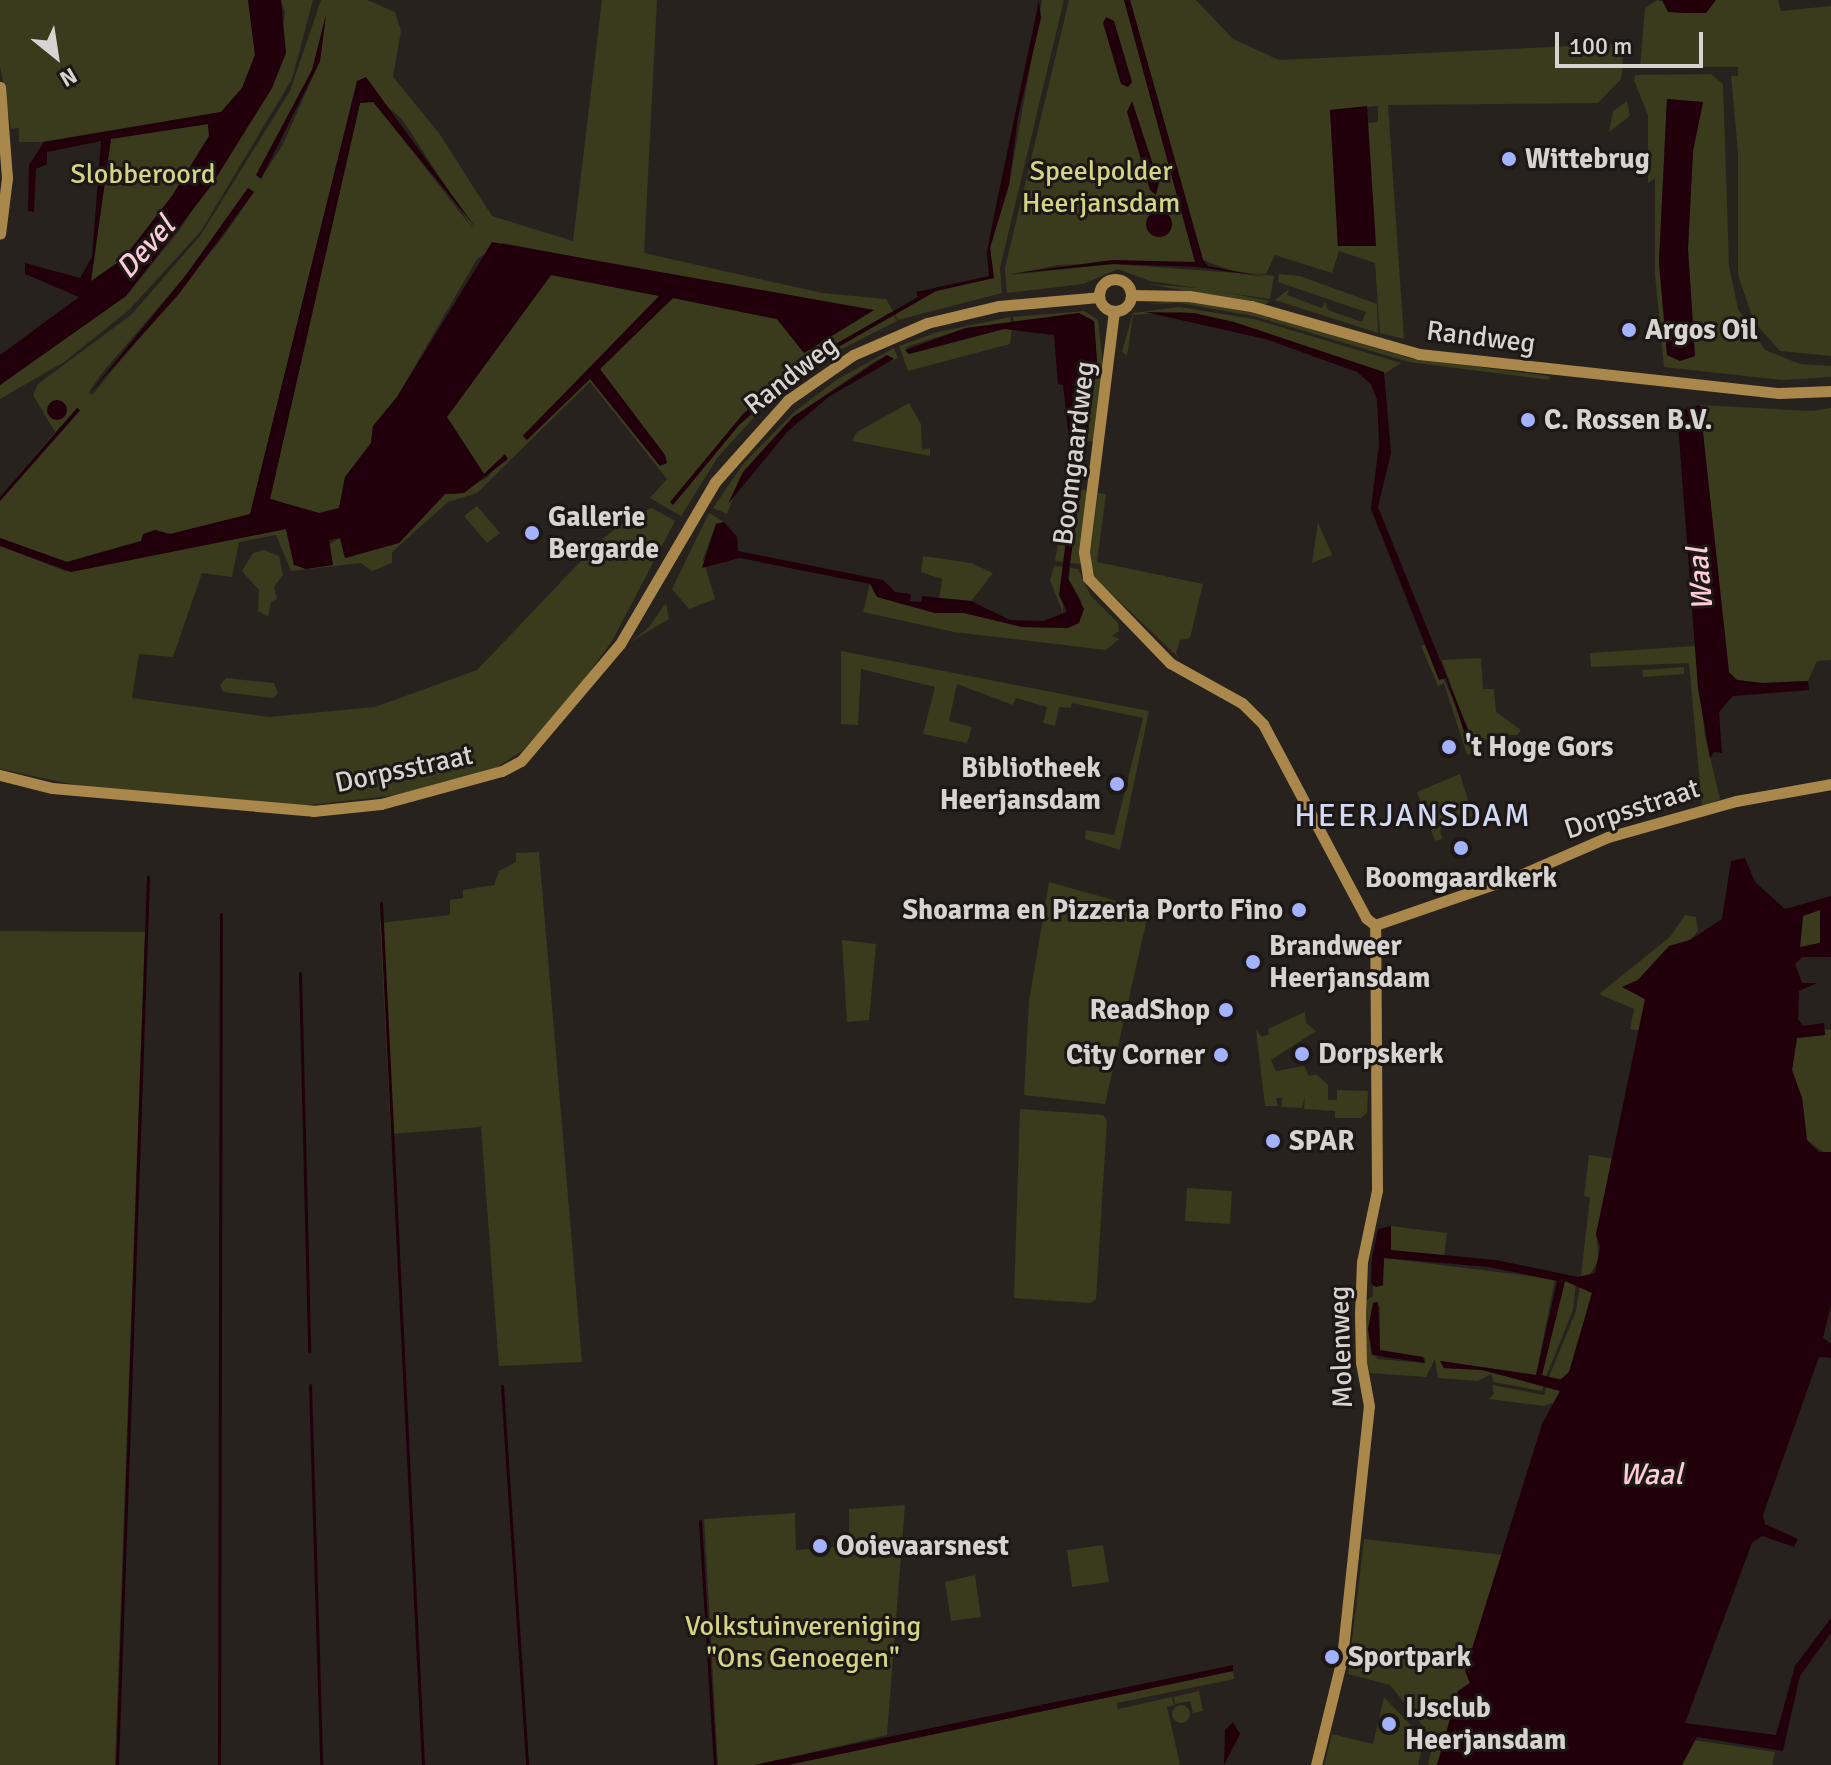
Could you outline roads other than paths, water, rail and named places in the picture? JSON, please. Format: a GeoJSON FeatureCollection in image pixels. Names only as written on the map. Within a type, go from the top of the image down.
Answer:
{"type":"FeatureCollection","features":[{"type":"Feature","properties":{"kind":"main road"},"geometry":{"type":"LineString","coordinates":[[0,87],[7,178],[0,234]]}},
{"type":"Feature","properties":{"kind":"main road"},"geometry":{"type":"LineString","coordinates":[[1114,279],[1125,282],[1131,295],[1126,307],[1114,311],[1099,297],[1104,283],[1114,279]]}},
{"type":"Feature","properties":{"kind":"main road","name":"Randweg"},"geometry":{"type":"LineString","coordinates":[[1131,295],[1189,296],[1251,306],[1419,354],[1779,393],[1831,391]]}},
{"type":"Feature","properties":{"kind":"main road","name":"Randweg"},"geometry":{"type":"LineString","coordinates":[[620,644],[715,482],[759,427],[821,374],[894,335],[950,316],[1099,297]]}},
{"type":"Feature","properties":{"kind":"main road","name":"Boomgaardweg"},"geometry":{"type":"LineString","coordinates":[[1114,311],[1084,567],[1096,591],[1177,667],[1251,710],[1272,738],[1366,918],[1375,925]]}},
{"type":"Feature","properties":{"kind":"main road","name":"Dorpsstraat"},"geometry":{"type":"LineString","coordinates":[[0,775],[52,788],[313,811],[392,801],[474,781],[521,761],[620,644]]}},
{"type":"Feature","properties":{"kind":"main road","name":"Dorpsstraat"},"geometry":{"type":"LineString","coordinates":[[1375,925],[1509,880],[1608,837],[1727,804],[1831,784]]}},
{"type":"Feature","properties":{"kind":"main road","name":"Molenweg"},"geometry":{"type":"LineString","coordinates":[[1316,1765],[1342,1658],[1369,1406],[1360,1314],[1362,1262],[1377,1190],[1375,925]]}},
{"type":"Feature","properties":{"kind":"water","name":"Devel"},"geometry":{"type":"Polygon","coordinates":[[[248,0],[281,0],[286,53],[272,88],[211,186],[126,296],[0,385],[0,355],[79,297],[25,274],[25,263],[80,278],[92,257],[101,141],[47,152],[47,164],[36,169],[34,212],[28,211],[29,165],[44,142],[221,112],[242,88],[255,55],[248,0]],[[208,124],[111,139],[91,281],[123,259],[172,196],[209,136],[208,124]]]}},
{"type":"Feature","properties":{"kind":"water"},"geometry":{"type":"Polygon","coordinates":[[[1039,0],[1041,18],[1018,117],[1009,185],[990,248],[994,278],[936,291],[814,361],[739,425],[673,505],[670,502],[743,414],[801,364],[918,297],[916,292],[989,276],[987,253],[1039,0]]]}},
{"type":"Feature","properties":{"kind":"water"},"geometry":{"type":"Polygon","coordinates":[[[1124,0],[1130,0],[1203,260],[1208,266],[1266,277],[1197,267],[1113,264],[1009,274],[1112,260],[1195,262],[1124,0]]]}},
{"type":"Feature","properties":{"kind":"water"},"geometry":{"type":"Polygon","coordinates":[[[1662,0],[1716,0],[1706,13],[1684,13],[1668,12],[1662,0]]]}},
{"type":"Feature","properties":{"kind":"water"},"geometry":{"type":"Polygon","coordinates":[[[326,15],[320,61],[261,179],[256,175],[312,70],[326,15]]]}},
{"type":"Feature","properties":{"kind":"water"},"geometry":{"type":"Polygon","coordinates":[[[1106,17],[1114,21],[1132,82],[1128,87],[1121,84],[1103,23],[1106,17]]]}},
{"type":"Feature","properties":{"kind":"water"},"geometry":{"type":"Polygon","coordinates":[[[366,77],[476,228],[373,102],[360,103],[270,499],[319,513],[339,508],[345,477],[371,443],[373,426],[397,397],[492,242],[874,310],[804,353],[777,319],[673,298],[600,369],[665,455],[667,463],[660,466],[590,379],[527,440],[523,436],[659,296],[551,275],[447,417],[484,474],[505,454],[508,459],[464,493],[445,494],[399,543],[345,558],[340,538],[329,540],[333,565],[306,569],[294,565],[286,529],[71,572],[0,546],[0,538],[67,562],[141,541],[143,534],[155,530],[170,534],[250,514],[357,81],[366,77]]]}},
{"type":"Feature","properties":{"kind":"water"},"geometry":{"type":"Polygon","coordinates":[[[1667,99],[1703,102],[1693,151],[1688,249],[1695,356],[1680,361],[1667,355],[1659,262],[1667,99]]]}},
{"type":"Feature","properties":{"kind":"water"},"geometry":{"type":"Polygon","coordinates":[[[1132,101],[1159,183],[1156,195],[1150,190],[1127,112],[1132,101]]]}},
{"type":"Feature","properties":{"kind":"water"},"geometry":{"type":"Polygon","coordinates":[[[1367,106],[1376,246],[1338,246],[1330,110],[1367,106]]]}},
{"type":"Feature","properties":{"kind":"water"},"geometry":{"type":"Polygon","coordinates":[[[248,188],[254,192],[179,294],[89,394],[186,275],[248,188]]]}},
{"type":"Feature","properties":{"kind":"water"},"geometry":{"type":"Polygon","coordinates":[[[1159,211],[1168,215],[1172,224],[1168,233],[1159,237],[1150,233],[1146,224],[1150,215],[1159,211]]]}},
{"type":"Feature","properties":{"kind":"water"},"geometry":{"type":"Polygon","coordinates":[[[1145,312],[1194,313],[1234,322],[1384,372],[1391,453],[1378,507],[1474,744],[1469,746],[1446,678],[1439,680],[1371,509],[1379,444],[1377,400],[1371,384],[1357,372],[1265,339],[1145,312]]]}},
{"type":"Feature","properties":{"kind":"water"},"geometry":{"type":"Polygon","coordinates":[[[1079,313],[1094,321],[1097,361],[1082,475],[1071,468],[1075,449],[1070,447],[1063,385],[1058,384],[1054,335],[1004,329],[909,354],[905,350],[966,328],[1079,313]]]}},
{"type":"Feature","properties":{"kind":"water"},"geometry":{"type":"Polygon","coordinates":[[[887,355],[894,359],[830,396],[788,431],[728,504],[743,472],[793,417],[887,355]]]}},
{"type":"Feature","properties":{"kind":"water"},"geometry":{"type":"Polygon","coordinates":[[[57,400],[64,403],[67,410],[64,417],[57,420],[50,417],[47,410],[50,403],[57,400]]]}},
{"type":"Feature","properties":{"kind":"water"},"geometry":{"type":"Polygon","coordinates":[[[1700,405],[1729,672],[1737,680],[1762,683],[1808,681],[1809,690],[1733,696],[1719,712],[1722,753],[1714,752],[1710,758],[1698,688],[1677,411],[1700,405]]]}},
{"type":"Feature","properties":{"kind":"water"},"geometry":{"type":"Polygon","coordinates":[[[77,408],[80,410],[0,501],[0,497],[77,408]]]}},
{"type":"Feature","properties":{"kind":"water"},"geometry":{"type":"Polygon","coordinates":[[[1080,492],[1068,578],[1084,609],[1079,623],[1068,628],[1022,627],[964,613],[935,613],[877,597],[870,584],[740,558],[702,568],[716,524],[724,522],[737,537],[738,551],[883,580],[895,592],[911,594],[910,601],[921,602],[922,596],[971,601],[1010,620],[1043,621],[1067,612],[1059,595],[1072,495],[1080,492]]]}},
{"type":"Feature","properties":{"kind":"water","name":"Waal"},"geometry":{"type":"Polygon","coordinates":[[[1745,858],[1755,882],[1785,909],[1831,896],[1831,957],[1802,957],[1795,964],[1802,983],[1817,983],[1799,991],[1798,1019],[1803,1026],[1824,1023],[1825,1035],[1797,1038],[1792,1070],[1802,1098],[1807,1140],[1819,1152],[1831,1152],[1831,1305],[1823,1338],[1831,1344],[1831,1358],[1819,1357],[1763,1515],[1765,1524],[1798,1539],[1794,1547],[1762,1536],[1752,1543],[1685,1723],[1776,1735],[1795,1666],[1831,1618],[1831,1633],[1800,1676],[1783,1751],[1697,1737],[1682,1765],[1437,1765],[1458,1691],[1470,1683],[1465,1671],[1542,1424],[1560,1391],[1482,1370],[1444,1368],[1440,1361],[1536,1375],[1557,1281],[1489,1267],[1384,1258],[1383,1285],[1376,1287],[1371,1283],[1378,1229],[1391,1226],[1391,1250],[1496,1260],[1578,1277],[1595,1273],[1600,1247],[1596,1234],[1645,999],[1622,987],[1638,980],[1669,946],[1690,940],[1722,919],[1731,861],[1745,858]],[[1820,910],[1803,916],[1800,947],[1820,943],[1820,910]],[[1565,1281],[1542,1375],[1560,1380],[1569,1372],[1592,1293],[1565,1281]]]}},
{"type":"Feature","properties":{"kind":"water"},"geometry":{"type":"Polygon","coordinates":[[[1378,1302],[1380,1350],[1423,1357],[1425,1363],[1372,1355],[1368,1329],[1373,1303],[1378,1302]]]}},
{"type":"Feature","properties":{"kind":"water"},"geometry":{"type":"Polygon","coordinates":[[[1233,1665],[1233,1671],[788,1765],[754,1765],[1233,1665]]]}},
{"type":"Feature","properties":{"kind":"water"},"geometry":{"type":"Polygon","coordinates":[[[1233,1722],[1240,1734],[1224,1765],[1225,1730],[1233,1722]]]}},
{"type":"Feature","properties":{"kind":"waterway"},"geometry":{"type":"LineString","coordinates":[[117,1765],[148,877]]}},
{"type":"Feature","properties":{"kind":"waterway"},"geometry":{"type":"LineString","coordinates":[[381,903],[423,1765]]}},
{"type":"Feature","properties":{"kind":"waterway"},"geometry":{"type":"LineString","coordinates":[[219,1765],[221,914]]}},
{"type":"Feature","properties":{"kind":"waterway"},"geometry":{"type":"LineString","coordinates":[[300,973],[309,1351]]}},
{"type":"Feature","properties":{"kind":"waterway"},"geometry":{"type":"LineString","coordinates":[[310,1385],[321,1765]]}},
{"type":"Feature","properties":{"kind":"waterway"},"geometry":{"type":"LineString","coordinates":[[502,1386],[527,1765]]}},
{"type":"Feature","properties":{"kind":"waterway"},"geometry":{"type":"LineString","coordinates":[[700,1521],[715,1765]]}},
{"type":"Feature","properties":{"kind":"place","name":"Wittebrug"},"geometry":{"type":"Point","coordinates":[1509,159]}},
{"type":"Feature","properties":{"kind":"place","name":"Argos Oil"},"geometry":{"type":"Point","coordinates":[1629,330]}},
{"type":"Feature","properties":{"kind":"place","name":"C. Rossen B.V."},"geometry":{"type":"Point","coordinates":[1528,420]}},
{"type":"Feature","properties":{"kind":"place","name":"Gallerie Bergarde"},"geometry":{"type":"Point","coordinates":[532,533]}},
{"type":"Feature","properties":{"kind":"place","name":"'t Hoge Gors"},"geometry":{"type":"Point","coordinates":[1449,747]}},
{"type":"Feature","properties":{"kind":"place","name":"Bibliotheek Heerjansdam"},"geometry":{"type":"Point","coordinates":[1117,784]}},
{"type":"Feature","properties":{"kind":"place","name":"Boomgaardkerk"},"geometry":{"type":"Point","coordinates":[1461,848]}},
{"type":"Feature","properties":{"kind":"place","name":"Shoarma en Pizzeria Porto Fino"},"geometry":{"type":"Point","coordinates":[1299,910]}},
{"type":"Feature","properties":{"kind":"place","name":"Brandweer Heerjansdam"},"geometry":{"type":"Point","coordinates":[1253,962]}},
{"type":"Feature","properties":{"kind":"place","name":"ReadShop"},"geometry":{"type":"Point","coordinates":[1226,1010]}},
{"type":"Feature","properties":{"kind":"place","name":"Dorpskerk"},"geometry":{"type":"Point","coordinates":[1302,1054]}},
{"type":"Feature","properties":{"kind":"place","name":"City Corner"},"geometry":{"type":"Point","coordinates":[1221,1055]}},
{"type":"Feature","properties":{"kind":"place","name":"SPAR"},"geometry":{"type":"Point","coordinates":[1273,1141]}},
{"type":"Feature","properties":{"kind":"place","name":"Ooievaarsnest"},"geometry":{"type":"Point","coordinates":[820,1546]}},
{"type":"Feature","properties":{"kind":"place","name":"Sportpark"},"geometry":{"type":"Point","coordinates":[1332,1657]}},
{"type":"Feature","properties":{"kind":"place","name":"IJsclub Heerjansdam"},"geometry":{"type":"Point","coordinates":[1389,1724]}},
{"type":"Feature","properties":{"kind":"district","name":"HEERJANSDAM"},"geometry":{"type":"Point","coordinates":[1413,816]}},
{"type":"Feature","properties":{"kind":"park label","name":"Slobberoord"},"geometry":{"type":"Point","coordinates":[143,174]}},
{"type":"Feature","properties":{"kind":"park label","name":"Speelpolder Heerjansdam"},"geometry":{"type":"Point","coordinates":[1101,187]}},
{"type":"Feature","properties":{"kind":"park label","name":"Volkstuinvereniging \"Ons Genoegen\""},"geometry":{"type":"Point","coordinates":[803,1642]}}]}
